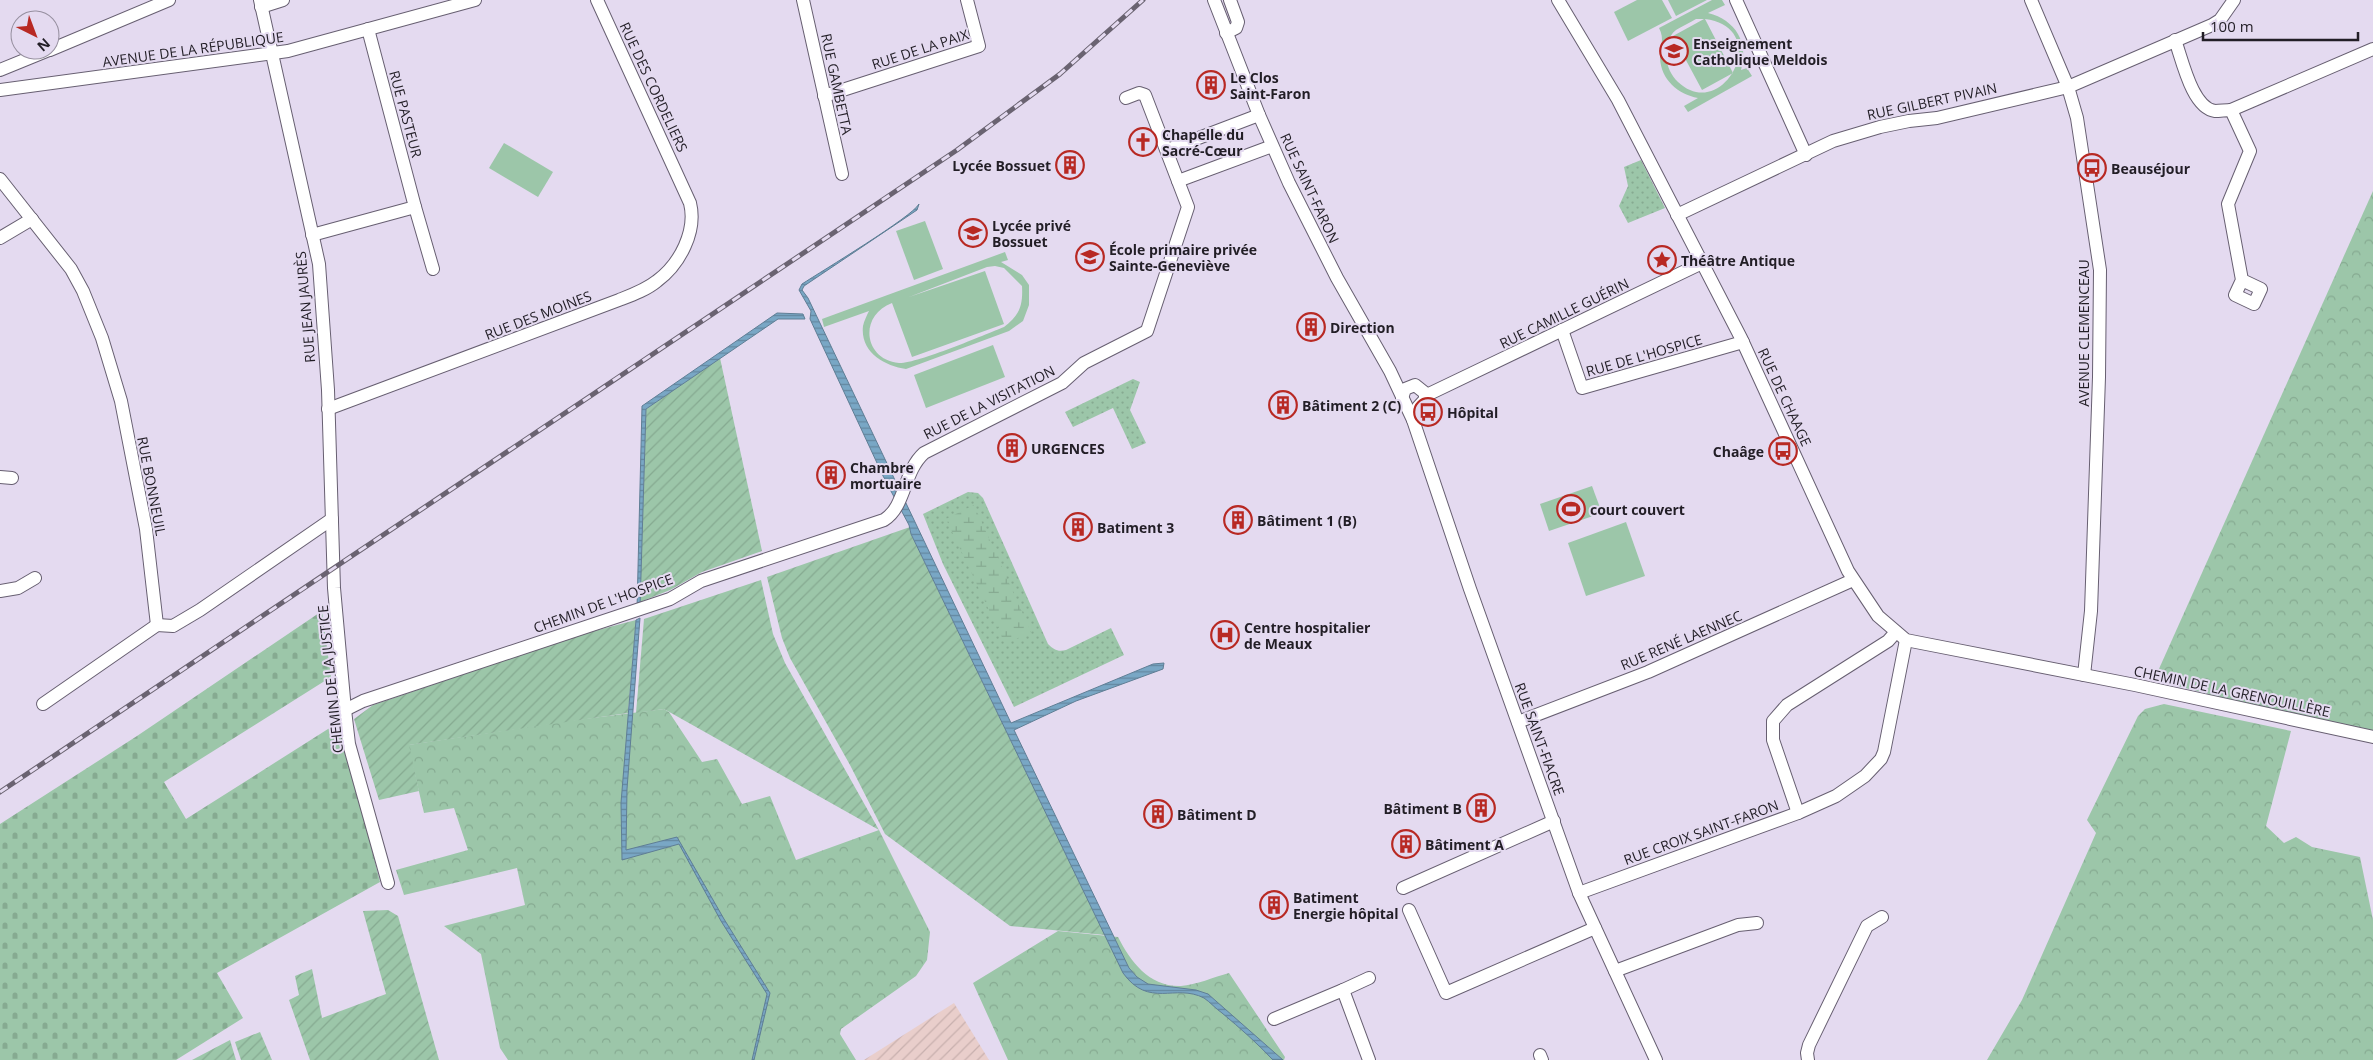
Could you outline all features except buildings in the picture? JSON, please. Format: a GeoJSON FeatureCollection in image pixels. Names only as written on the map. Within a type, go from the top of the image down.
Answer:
{"type":"FeatureCollection","features":[{"type":"Feature","properties":{"kind":"street"},"geometry":{"type":"LineString","coordinates":[[60,45],[168,0]]}},
{"type":"Feature","properties":{"kind":"street"},"geometry":{"type":"LineString","coordinates":[[260,3],[283,0]]}},
{"type":"Feature","properties":{"kind":"street","name":"AVENUE DE LA RÉPUBLIQUE"},"geometry":{"type":"LineString","coordinates":[[0,90],[272,54],[475,0]]}},
{"type":"Feature","properties":{"kind":"street","name":"RUE DES CORDELIERS"},"geometry":{"type":"LineString","coordinates":[[597,0],[683,187]]}},
{"type":"Feature","properties":{"kind":"street","name":"RUE DE LA PAIX"},"geometry":{"type":"LineString","coordinates":[[824,96],[979,46],[967,0]]}},
{"type":"Feature","properties":{"kind":"street","name":"RUE SAINT-FARON"},"geometry":{"type":"LineString","coordinates":[[1214,0],[1272,146],[1319,243],[1395,381],[1404,401]]}},
{"type":"Feature","properties":{"kind":"street"},"geometry":{"type":"LineString","coordinates":[[1226,33],[1236,28],[1238,22],[1230,0]]}},
{"type":"Feature","properties":{"kind":"street","name":"RUE DE CHAAGE"},"geometry":{"type":"LineString","coordinates":[[1558,0],[1618,100],[1743,342],[1853,580],[1878,616],[1901,636]]}},
{"type":"Feature","properties":{"kind":"street"},"geometry":{"type":"LineString","coordinates":[[1736,0],[1806,155]]}},
{"type":"Feature","properties":{"kind":"street","name":"AVENUE CLEMENCEAU"},"geometry":{"type":"LineString","coordinates":[[2031,0],[2068,87],[2080,131],[2100,270],[2098,415],[2091,611],[2084,676]]}},
{"type":"Feature","properties":{"kind":"street","name":"RUE GILBERT PIVAIN"},"geometry":{"type":"LineString","coordinates":[[1677,215],[1833,141],[1852,134],[1909,121],[1937,118],[2068,87],[2220,20],[2234,0]]}},
{"type":"Feature","properties":{"kind":"street","name":"RUE GAMBETTA"},"geometry":{"type":"LineString","coordinates":[[805,1],[842,174]]}},
{"type":"Feature","properties":{"kind":"street","name":"RUE JEAN JAURÈS"},"geometry":{"type":"LineString","coordinates":[[260,3],[318,264],[328,409],[334,588]]}},
{"type":"Feature","properties":{"kind":"street","name":"RUE PASTEUR"},"geometry":{"type":"LineString","coordinates":[[368,29],[433,269]]}},
{"type":"Feature","properties":{"kind":"street"},"geometry":{"type":"LineString","coordinates":[[2175,40],[2194,94],[2202,104],[2214,111],[2231,110],[2373,49]]}},
{"type":"Feature","properties":{"kind":"street"},"geometry":{"type":"LineString","coordinates":[[0,70],[24,60]]}},
{"type":"Feature","properties":{"kind":"street","name":"RUE DE LA VISITATION"},"geometry":{"type":"LineString","coordinates":[[895,509],[913,464],[924,453],[1062,383],[1084,363],[1148,331],[1188,207],[1145,95],[1139,93],[1126,98]]}},
{"type":"Feature","properties":{"kind":"street"},"geometry":{"type":"LineString","coordinates":[[2231,110],[2250,151],[2228,204],[2242,280]]}},
{"type":"Feature","properties":{"kind":"street"},"geometry":{"type":"LineString","coordinates":[[1167,150],[1259,115]]}},
{"type":"Feature","properties":{"kind":"street"},"geometry":{"type":"LineString","coordinates":[[1178,181],[1272,146]]}},
{"type":"Feature","properties":{"kind":"street","name":"RUE BONNEUIL"},"geometry":{"type":"LineString","coordinates":[[0,179],[71,269],[82,291],[112,368],[121,402],[146,529],[157,625]]}},
{"type":"Feature","properties":{"kind":"street","name":"RUE DES MOINES"},"geometry":{"type":"LineString","coordinates":[[328,409],[619,300],[657,282],[667,272],[683,249],[693,220],[690,202],[683,187]]}},
{"type":"Feature","properties":{"kind":"street"},"geometry":{"type":"LineString","coordinates":[[312,235],[415,207]]}},
{"type":"Feature","properties":{"kind":"street"},"geometry":{"type":"LineString","coordinates":[[0,238],[32,219]]}},
{"type":"Feature","properties":{"kind":"street","name":"RUE CAMILLE GUÉRIN"},"geometry":{"type":"LineString","coordinates":[[1418,395],[1438,390],[1702,263]]}},
{"type":"Feature","properties":{"kind":"street","name":"RUE DE L'HOSPICE"},"geometry":{"type":"LineString","coordinates":[[1562,330],[1582,388],[1743,342]]}},
{"type":"Feature","properties":{"kind":"street"},"geometry":{"type":"LineString","coordinates":[[1395,381],[1418,395]]}},
{"type":"Feature","properties":{"kind":"street"},"geometry":{"type":"LineString","coordinates":[[1405,389],[1418,395],[1411,408],[1404,401],[1405,389]]}},
{"type":"Feature","properties":{"kind":"street"},"geometry":{"type":"LineString","coordinates":[[1413,420],[1418,395]]}},
{"type":"Feature","properties":{"kind":"street","name":"RUE SAINT-FIACRE"},"geometry":{"type":"LineString","coordinates":[[1404,401],[1413,420],[1579,893],[1656,1060]]}},
{"type":"Feature","properties":{"kind":"street","name":"CHEMIN DE L'HOSPICE"},"geometry":{"type":"LineString","coordinates":[[345,710],[363,701],[670,599],[701,581],[884,520],[895,509]]}},
{"type":"Feature","properties":{"kind":"street"},"geometry":{"type":"LineString","coordinates":[[42,704],[157,625],[173,626],[200,610],[332,519]]}},
{"type":"Feature","properties":{"kind":"street"},"geometry":{"type":"LineString","coordinates":[[0,591],[18,588],[35,578]]}},
{"type":"Feature","properties":{"kind":"street","name":"RUE RENÉ LAENNEC"},"geometry":{"type":"LineString","coordinates":[[1518,722],[1655,669],[1853,580]]}},
{"type":"Feature","properties":{"kind":"street","name":"CHEMIN DE LA JUSTICE"},"geometry":{"type":"LineString","coordinates":[[334,588],[349,744],[388,883]]}},
{"type":"Feature","properties":{"kind":"street"},"geometry":{"type":"LineString","coordinates":[[1798,813],[1836,796],[1864,776],[1881,759],[1884,752],[1901,636],[2084,676]]}},
{"type":"Feature","properties":{"kind":"street","name":"RUE CROIX SAINT-FARON"},"geometry":{"type":"LineString","coordinates":[[1579,893],[1798,813],[1773,740],[1773,721],[1787,705],[1888,641],[1901,636]]}},
{"type":"Feature","properties":{"kind":"street","name":"CHEMIN DE LA GRENOUILLÈRE"},"geometry":{"type":"LineString","coordinates":[[2084,676],[2373,736]]}},
{"type":"Feature","properties":{"kind":"street"},"geometry":{"type":"LineString","coordinates":[[1403,888],[1554,821]]}},
{"type":"Feature","properties":{"kind":"street"},"geometry":{"type":"LineString","coordinates":[[1410,910],[1446,993],[1595,928]]}},
{"type":"Feature","properties":{"kind":"street"},"geometry":{"type":"LineString","coordinates":[[1808,1060],[1809,1045],[1867,926],[1882,917]]}},
{"type":"Feature","properties":{"kind":"street"},"geometry":{"type":"LineString","coordinates":[[1614,971],[1738,925],[1757,923]]}},
{"type":"Feature","properties":{"kind":"street"},"geometry":{"type":"LineString","coordinates":[[1274,1019],[1369,978]]}},
{"type":"Feature","properties":{"kind":"street"},"geometry":{"type":"LineString","coordinates":[[1343,990],[1369,1060]]}},
{"type":"Feature","properties":{"kind":"shaded area"},"geometry":{"type":"Polygon","coordinates":[[[954,1003],[989,1060],[864,1060],[954,1003]]]}},
{"type":"Feature","properties":{"kind":"green space"},"geometry":{"type":"Polygon","coordinates":[[[1637,0],[1662,0],[1672,18],[1628,41],[1614,12],[1637,0]]]}},
{"type":"Feature","properties":{"kind":"green space"},"geometry":{"type":"Polygon","coordinates":[[[1668,0],[1707,0],[1676,16],[1668,0]]]}},
{"type":"Feature","properties":{"kind":"green space"},"geometry":{"type":"Polygon","coordinates":[[[1712,0],[1722,0],[1725,5],[1708,13],[1726,21],[1738,34],[1743,51],[1741,70],[1747,68],[1752,76],[1688,112],[1684,106],[1698,98],[1677,89],[1667,79],[1661,66],[1662,39],[1659,28],[1712,0]],[[1696,19],[1676,30],[1671,35],[1666,49],[1667,64],[1678,82],[1695,92],[1711,91],[1725,83],[1731,74],[1702,90],[1673,36],[1704,19],[1696,19]],[[1705,19],[1732,72],[1739,54],[1736,39],[1725,26],[1705,19]]]}},
{"type":"Feature","properties":{"kind":"green space"},"geometry":{"type":"Polygon","coordinates":[[[504,143],[553,172],[538,197],[489,168],[504,143]]]}},
{"type":"Feature","properties":{"kind":"green space"},"geometry":{"type":"Polygon","coordinates":[[[1641,160],[1665,208],[1628,223],[1619,206],[1628,186],[1624,167],[1641,160]]]}},
{"type":"Feature","properties":{"kind":"green space"},"geometry":{"type":"Polygon","coordinates":[[[2373,191],[2373,731],[2263,708],[2154,680],[2373,191]]]}},
{"type":"Feature","properties":{"kind":"green space"},"geometry":{"type":"Polygon","coordinates":[[[925,221],[943,269],[914,280],[896,231],[925,221]]]}},
{"type":"Feature","properties":{"kind":"green space"},"geometry":{"type":"Polygon","coordinates":[[[1005,252],[1008,260],[1001,262],[1022,275],[1029,285],[1029,305],[1023,321],[1009,331],[906,369],[882,361],[869,350],[863,335],[863,324],[869,311],[824,327],[822,319],[1005,252]],[[987,267],[909,297],[985,271],[1004,324],[912,357],[892,303],[881,309],[874,317],[870,327],[872,346],[878,354],[887,360],[899,363],[908,362],[1004,327],[1017,314],[1021,304],[1022,286],[1004,268],[987,267]]]}},
{"type":"Feature","properties":{"kind":"green space"},"geometry":{"type":"Polygon","coordinates":[[[993,345],[1005,377],[926,408],[914,375],[993,345]]]}},
{"type":"Feature","properties":{"kind":"green space"},"geometry":{"type":"Polygon","coordinates":[[[720,358],[762,551],[702,572],[670,590],[640,602],[646,409],[720,358]]]}},
{"type":"Feature","properties":{"kind":"green space"},"geometry":{"type":"Polygon","coordinates":[[[1133,379],[1140,382],[1130,410],[1146,443],[1132,449],[1113,408],[1073,427],[1065,412],[1133,379]]]}},
{"type":"Feature","properties":{"kind":"green space","name":"court couvert"},"geometry":{"type":"Polygon","coordinates":[[[1592,486],[1602,513],[1549,531],[1540,504],[1592,486]]]}},
{"type":"Feature","properties":{"kind":"green space"},"geometry":{"type":"Polygon","coordinates":[[[968,492],[978,493],[983,498],[1048,644],[1056,650],[1066,650],[1111,628],[1124,655],[1014,707],[943,564],[923,514],[968,492]]]}},
{"type":"Feature","properties":{"kind":"green space"},"geometry":{"type":"Polygon","coordinates":[[[974,505],[1031,632],[1005,644],[946,519],[974,505]]]}},
{"type":"Feature","properties":{"kind":"green space"},"geometry":{"type":"Polygon","coordinates":[[[1626,522],[1645,576],[1586,596],[1568,543],[1626,522]]]}},
{"type":"Feature","properties":{"kind":"green space"},"geometry":{"type":"Polygon","coordinates":[[[910,527],[911,534],[1105,935],[1010,926],[885,834],[850,765],[790,658],[782,638],[767,577],[910,527]]]}},
{"type":"Feature","properties":{"kind":"green space"},"geometry":{"type":"Polygon","coordinates":[[[761,580],[773,634],[785,663],[879,830],[664,709],[636,713],[644,619],[761,580]]]}},
{"type":"Feature","properties":{"kind":"green space"},"geometry":{"type":"Polygon","coordinates":[[[322,611],[331,677],[164,782],[186,819],[328,729],[341,724],[380,882],[217,973],[243,1018],[176,1060],[0,1060],[0,824],[137,736],[322,611]]]}},
{"type":"Feature","properties":{"kind":"green space"},"geometry":{"type":"Polygon","coordinates":[[[636,620],[628,713],[409,745],[419,791],[379,800],[354,719],[373,705],[579,635],[636,620]]]}},
{"type":"Feature","properties":{"kind":"green space"},"geometry":{"type":"Polygon","coordinates":[[[2164,704],[2291,731],[2266,826],[2284,843],[2296,837],[2312,847],[2360,857],[2373,920],[2373,1060],[1987,1060],[2022,1000],[2096,833],[2087,820],[2138,716],[2145,709],[2164,704]]]}},
{"type":"Feature","properties":{"kind":"green space"},"geometry":{"type":"Polygon","coordinates":[[[664,709],[669,712],[702,762],[717,759],[742,804],[770,796],[796,860],[879,830],[930,932],[927,960],[916,976],[841,1029],[840,1034],[856,1060],[508,1060],[500,1048],[481,954],[444,926],[525,905],[517,868],[404,895],[396,870],[468,850],[454,808],[424,813],[408,745],[664,709]]]}},
{"type":"Feature","properties":{"kind":"green space"},"geometry":{"type":"Polygon","coordinates":[[[388,910],[398,916],[439,1060],[310,1060],[289,1000],[299,995],[295,976],[312,969],[322,1018],[386,994],[363,911],[388,910]]]}},
{"type":"Feature","properties":{"kind":"green space"},"geometry":{"type":"Polygon","coordinates":[[[1058,931],[1118,937],[1135,964],[1142,971],[1150,978],[1170,985],[1193,984],[1229,973],[1285,1057],[1284,1060],[1008,1060],[973,983],[1058,931]]]}},
{"type":"Feature","properties":{"kind":"green space"},"geometry":{"type":"Polygon","coordinates":[[[260,1032],[272,1060],[241,1060],[235,1042],[260,1032]]]}},
{"type":"Feature","properties":{"kind":"green space"},"geometry":{"type":"Polygon","coordinates":[[[230,1040],[236,1060],[192,1060],[230,1040]]]}},
{"type":"Feature","properties":{"kind":"water"},"geometry":{"type":"Polygon","coordinates":[[[919,204],[917,210],[804,286],[802,290],[808,298],[1011,723],[1153,664],[1164,663],[1163,669],[1076,701],[1014,730],[1129,968],[1137,977],[1148,984],[1196,990],[1208,994],[1283,1060],[1273,1060],[1204,998],[1183,993],[1152,993],[1133,984],[1123,973],[911,534],[909,525],[884,478],[810,319],[811,311],[799,290],[802,284],[884,232],[913,211],[919,204]]]}},
{"type":"Feature","properties":{"kind":"water"},"geometry":{"type":"Polygon","coordinates":[[[777,313],[803,314],[805,319],[778,319],[646,409],[640,608],[637,609],[642,406],[777,313]]]}},
{"type":"Feature","properties":{"kind":"water"},"geometry":{"type":"Polygon","coordinates":[[[640,618],[627,789],[626,850],[677,837],[724,919],[770,993],[754,1060],[752,1060],[767,994],[721,921],[679,844],[622,860],[621,803],[636,620],[640,618]]]}},
{"type":"Feature","properties":{"kind":"railway"},"geometry":{"type":"LineString","coordinates":[[0,792],[957,150],[1060,74],[1143,0]]}},
{"type":"Feature","properties":{"kind":"place","name":"Enseignement Catholique Meldois"},"geometry":{"type":"Point","coordinates":[1674,51]}},
{"type":"Feature","properties":{"kind":"place","name":"Le Clos Saint-Faron"},"geometry":{"type":"Point","coordinates":[1211,85]}},
{"type":"Feature","properties":{"kind":"place","name":"Chapelle du Sacré-Cœur"},"geometry":{"type":"Point","coordinates":[1143,142]}},
{"type":"Feature","properties":{"kind":"place","name":"Lycée Bossuet"},"geometry":{"type":"Point","coordinates":[1070,165]}},
{"type":"Feature","properties":{"kind":"place","name":"Beauséjour"},"geometry":{"type":"Point","coordinates":[2092,168]}},
{"type":"Feature","properties":{"kind":"place","name":"Lycée privé Bossuet"},"geometry":{"type":"Point","coordinates":[973,233]}},
{"type":"Feature","properties":{"kind":"place","name":"École primaire privée Sainte-Geneviève"},"geometry":{"type":"Point","coordinates":[1090,257]}},
{"type":"Feature","properties":{"kind":"place","name":"Théâtre Antique"},"geometry":{"type":"Point","coordinates":[1662,260]}},
{"type":"Feature","properties":{"kind":"place","name":"Direction"},"geometry":{"type":"Point","coordinates":[1311,327]}},
{"type":"Feature","properties":{"kind":"place","name":"Bâtiment 2 (C)"},"geometry":{"type":"Point","coordinates":[1283,405]}},
{"type":"Feature","properties":{"kind":"place","name":"Hôpital"},"geometry":{"type":"Point","coordinates":[1428,412]}},
{"type":"Feature","properties":{"kind":"place","name":"URGENCES"},"geometry":{"type":"Point","coordinates":[1012,448]}},
{"type":"Feature","properties":{"kind":"place","name":"Chaâge"},"geometry":{"type":"Point","coordinates":[1783,451]}},
{"type":"Feature","properties":{"kind":"place","name":"Chambre mortuaire"},"geometry":{"type":"Point","coordinates":[831,475]}},
{"type":"Feature","properties":{"kind":"place","name":"court couvert"},"geometry":{"type":"Point","coordinates":[1571,509]}},
{"type":"Feature","properties":{"kind":"place","name":"Bâtiment 1 (B)"},"geometry":{"type":"Point","coordinates":[1238,520]}},
{"type":"Feature","properties":{"kind":"place","name":"Batiment 3"},"geometry":{"type":"Point","coordinates":[1078,527]}},
{"type":"Feature","properties":{"kind":"place","name":"Centre hospitalier de Meaux"},"geometry":{"type":"Point","coordinates":[1225,635]}},
{"type":"Feature","properties":{"kind":"place","name":"Bâtiment B"},"geometry":{"type":"Point","coordinates":[1481,808]}},
{"type":"Feature","properties":{"kind":"place","name":"Bâtiment D"},"geometry":{"type":"Point","coordinates":[1158,814]}},
{"type":"Feature","properties":{"kind":"place","name":"Bâtiment A"},"geometry":{"type":"Point","coordinates":[1406,844]}},
{"type":"Feature","properties":{"kind":"place","name":"Batiment Energie hôpital"},"geometry":{"type":"Point","coordinates":[1274,905]}}]}
